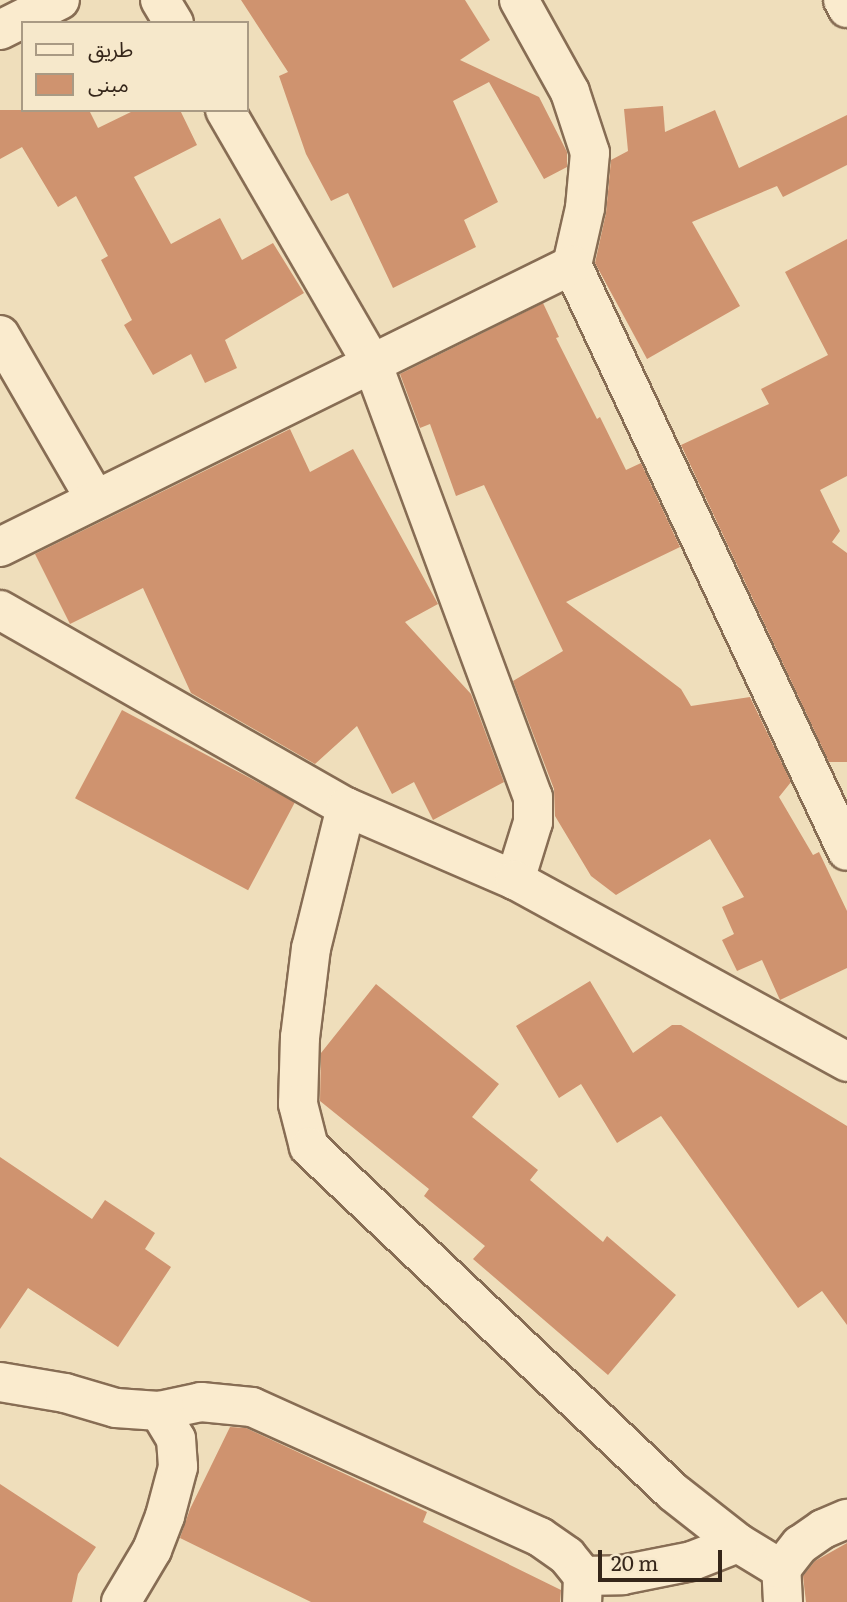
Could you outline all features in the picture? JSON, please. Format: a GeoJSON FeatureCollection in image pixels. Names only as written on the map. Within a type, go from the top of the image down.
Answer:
{"type":"FeatureCollection","features":[{"type":"Feature","properties":{"kind":"street"},"geometry":{"type":"LineString","coordinates":[[0,30],[60,0]]}},
{"type":"Feature","properties":{"kind":"street"},"geometry":{"type":"LineString","coordinates":[[160,0],[173,21]]}},
{"type":"Feature","properties":{"kind":"street"},"geometry":{"type":"LineString","coordinates":[[519,0],[570,92],[590,153],[585,208],[572,265],[847,851]]}},
{"type":"Feature","properties":{"kind":"street"},"geometry":{"type":"LineString","coordinates":[[843,0],[847,8]]}},
{"type":"Feature","properties":{"kind":"street"},"geometry":{"type":"LineString","coordinates":[[226,112],[373,365],[533,797],[533,822],[515,880]]}},
{"type":"Feature","properties":{"kind":"street"},"geometry":{"type":"LineString","coordinates":[[0,547],[572,265]]}},
{"type":"Feature","properties":{"kind":"street"},"geometry":{"type":"LineString","coordinates":[[0,335],[95,499]]}},
{"type":"Feature","properties":{"kind":"street"},"geometry":{"type":"LineString","coordinates":[[0,610],[346,807],[515,880],[847,1062]]}},
{"type":"Feature","properties":{"kind":"street"},"geometry":{"type":"LineString","coordinates":[[346,807],[311,948],[300,1037],[298,1104],[309,1147],[673,1492],[737,1543],[782,1585],[800,1545],[823,1529],[847,1519]]}},
{"type":"Feature","properties":{"kind":"street"},"geometry":{"type":"LineString","coordinates":[[0,1382],[65,1393],[116,1408],[159,1411],[201,1402],[252,1407],[540,1536],[566,1556],[583,1589],[622,1575],[692,1561],[737,1543]]}},
{"type":"Feature","properties":{"kind":"street"},"geometry":{"type":"LineString","coordinates":[[121,1602],[152,1550],[165,1516],[177,1467],[176,1439],[159,1411]]}},
{"type":"Feature","properties":{"kind":"building"},"geometry":{"type":"Polygon","coordinates":[[[241,0],[465,0],[490,40],[460,60],[539,97],[567,152],[567,167],[544,179],[489,82],[453,101],[498,202],[464,220],[476,247],[393,288],[348,193],[331,201],[306,154],[279,76],[288,72],[241,0]]]}},
{"type":"Feature","properties":{"kind":"building"},"geometry":{"type":"Polygon","coordinates":[[[663,106],[665,132],[715,110],[739,168],[847,115],[847,165],[783,197],[777,186],[692,222],[740,306],[647,359],[595,263],[606,213],[611,160],[628,151],[624,109],[663,106]]]}},
{"type":"Feature","properties":{"kind":"building"},"geometry":{"type":"Polygon","coordinates":[[[0,110],[90,112],[98,128],[131,112],[181,112],[197,145],[134,177],[171,244],[220,218],[242,260],[273,243],[304,293],[225,340],[237,368],[205,383],[191,354],[153,375],[124,325],[132,320],[101,260],[108,256],[76,196],[58,207],[22,147],[0,159],[0,110]]]}},
{"type":"Feature","properties":{"kind":"building"},"geometry":{"type":"Polygon","coordinates":[[[847,239],[847,476],[820,490],[840,531],[832,542],[847,553],[847,762],[829,762],[681,445],[769,404],[761,389],[828,355],[785,272],[847,239]]]}},
{"type":"Feature","properties":{"kind":"building"},"geometry":{"type":"Polygon","coordinates":[[[543,303],[559,337],[556,338],[597,419],[600,417],[626,470],[641,463],[680,547],[566,602],[681,689],[691,706],[750,697],[791,782],[779,797],[813,855],[819,852],[847,911],[847,968],[780,1000],[762,960],[737,971],[722,940],[734,934],[722,907],[744,897],[710,839],[616,895],[591,876],[555,816],[554,789],[513,681],[563,651],[484,485],[456,496],[430,424],[420,428],[400,374],[543,303]]]}},
{"type":"Feature","properties":{"kind":"building"},"geometry":{"type":"Polygon","coordinates":[[[290,429],[310,472],[353,449],[438,604],[405,622],[471,694],[504,782],[433,820],[414,782],[392,794],[357,726],[315,764],[191,693],[143,588],[70,624],[35,554],[290,429]]]}},
{"type":"Feature","properties":{"kind":"building"},"geometry":{"type":"Polygon","coordinates":[[[122,710],[295,802],[248,890],[75,798],[122,710]]]}},
{"type":"Feature","properties":{"kind":"building"},"geometry":{"type":"Polygon","coordinates":[[[590,981],[633,1053],[672,1025],[681,1025],[847,1126],[847,1325],[822,1291],[798,1308],[661,1116],[617,1143],[581,1084],[559,1098],[516,1026],[590,981]]]}},
{"type":"Feature","properties":{"kind":"building"},"geometry":{"type":"Polygon","coordinates":[[[376,984],[499,1084],[472,1117],[538,1170],[530,1180],[603,1242],[607,1236],[676,1295],[608,1375],[473,1259],[485,1246],[424,1196],[429,1189],[320,1101],[321,1053],[376,984]]]}},
{"type":"Feature","properties":{"kind":"building"},"geometry":{"type":"Polygon","coordinates":[[[0,1157],[92,1219],[105,1200],[155,1233],[145,1249],[171,1267],[118,1347],[28,1288],[0,1329],[0,1157]]]}},
{"type":"Feature","properties":{"kind":"building"},"geometry":{"type":"Polygon","coordinates":[[[230,1427],[246,1428],[427,1512],[423,1522],[561,1590],[560,1602],[311,1602],[180,1538],[190,1509],[230,1427]]]}},
{"type":"Feature","properties":{"kind":"building"},"geometry":{"type":"Polygon","coordinates":[[[0,1484],[96,1547],[78,1574],[72,1602],[0,1602],[0,1484]]]}},
{"type":"Feature","properties":{"kind":"building"},"geometry":{"type":"Polygon","coordinates":[[[847,1543],[847,1602],[806,1602],[803,1576],[815,1561],[847,1543]]]}}]}
